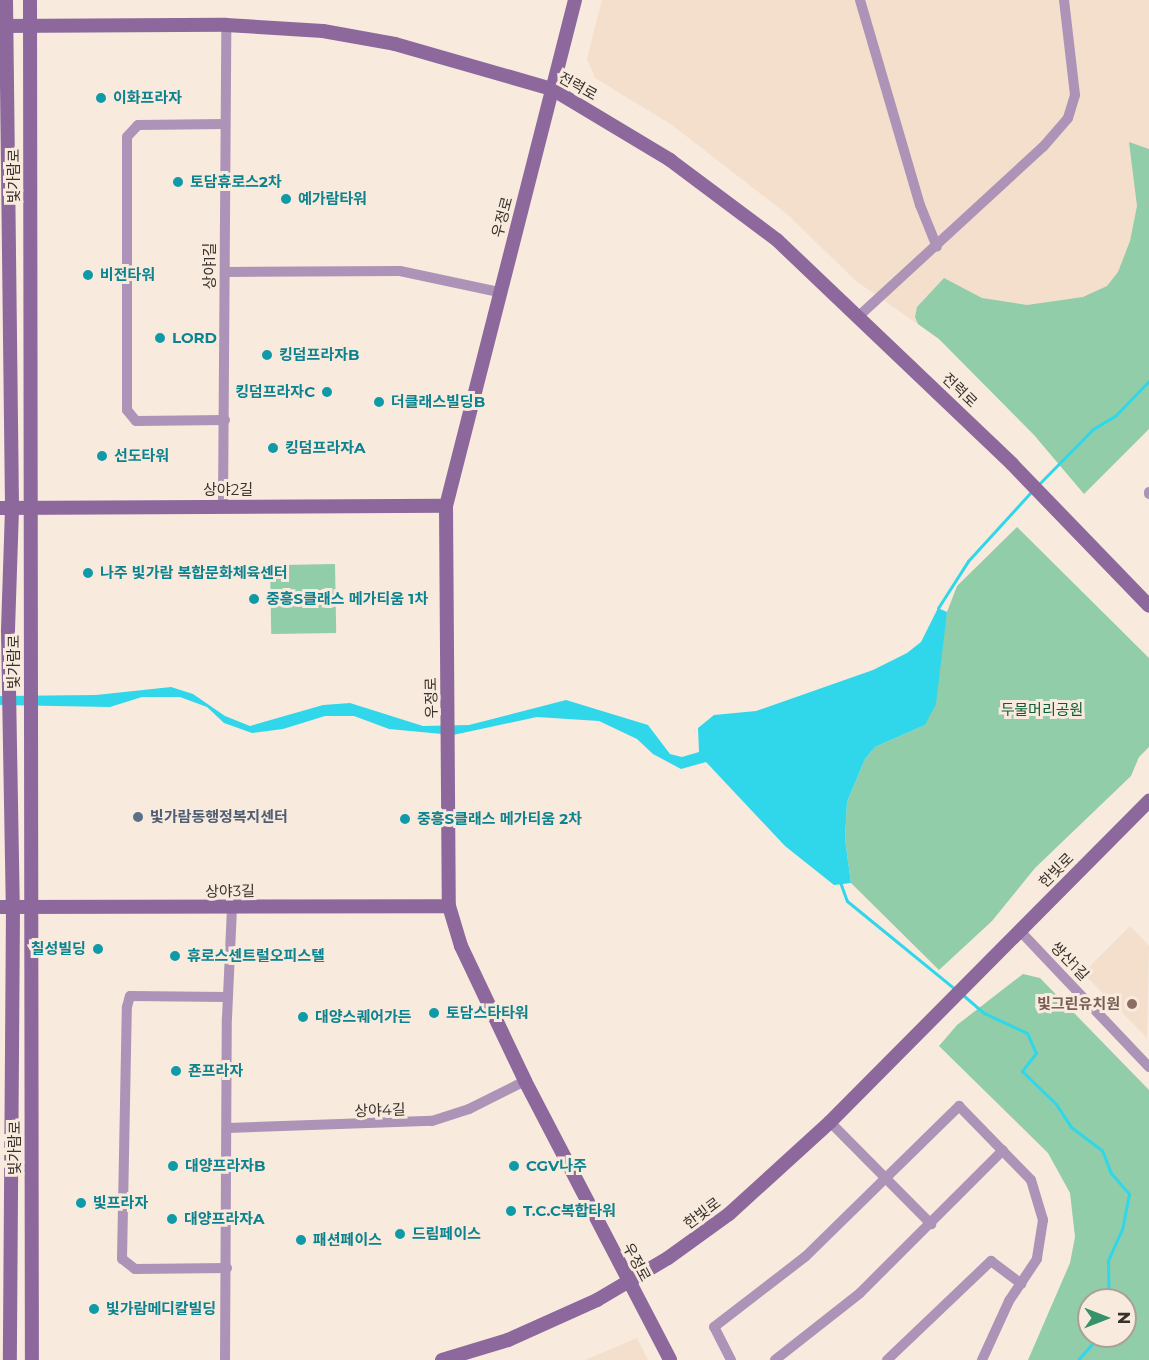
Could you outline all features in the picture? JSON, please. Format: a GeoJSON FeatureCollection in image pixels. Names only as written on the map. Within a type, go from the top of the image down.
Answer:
{"type":"FeatureCollection","features":[{"type":"Feature","properties":{"kind":"street","name":"빛가람로"},"geometry":{"type":"LineString","coordinates":[[6,0],[3,26],[9,664],[6,907],[10,1360]]}},
{"type":"Feature","properties":{"kind":"street","name":"빛가람로"},"geometry":{"type":"LineString","coordinates":[[30,0],[32,1360]]}},
{"type":"Feature","properties":{"kind":"street","name":"우정로"},"geometry":{"type":"LineString","coordinates":[[575,0],[446,506],[449,906],[461,946],[525,1081],[670,1360]]}},
{"type":"Feature","properties":{"kind":"street"},"geometry":{"type":"LineString","coordinates":[[860,0],[920,205],[937,247]]}},
{"type":"Feature","properties":{"kind":"street"},"geometry":{"type":"LineString","coordinates":[[860,315],[937,247],[1043,147],[1068,118],[1075,95],[1064,0]]}},
{"type":"Feature","properties":{"kind":"street","name":"전력로"},"geometry":{"type":"LineString","coordinates":[[3,26],[226,25],[358,36],[522,78],[552,89],[670,160],[777,240],[860,315],[1012,464],[1149,606]]}},
{"type":"Feature","properties":{"kind":"street","name":"상야1길"},"geometry":{"type":"LineString","coordinates":[[223,506],[226,25]]}},
{"type":"Feature","properties":{"kind":"street"},"geometry":{"type":"LineString","coordinates":[[225,124],[138,125],[127,137],[127,410],[136,421],[225,420]]}},
{"type":"Feature","properties":{"kind":"street"},"geometry":{"type":"LineString","coordinates":[[225,272],[400,271],[499,292]]}},
{"type":"Feature","properties":{"kind":"street","name":"상야2길"},"geometry":{"type":"LineString","coordinates":[[6,509],[446,506]]}},
{"type":"Feature","properties":{"kind":"street","name":"한빛로"},"geometry":{"type":"LineString","coordinates":[[442,1360],[508,1340],[566,1316],[628,1281],[729,1214],[830,1122],[1018,930],[1149,801]]}},
{"type":"Feature","properties":{"kind":"street","name":"상야3길"},"geometry":{"type":"LineString","coordinates":[[6,907],[449,906]]}},
{"type":"Feature","properties":{"kind":"street"},"geometry":{"type":"LineString","coordinates":[[225,1360],[227,997],[232,907]]}},
{"type":"Feature","properties":{"kind":"street","name":"쌍산1길"},"geometry":{"type":"LineString","coordinates":[[1018,930],[1149,1067]]}},
{"type":"Feature","properties":{"kind":"street"},"geometry":{"type":"LineString","coordinates":[[227,997],[130,996],[127,1007],[122,1260],[135,1269],[227,1268]]}},
{"type":"Feature","properties":{"kind":"street","name":"상야4길"},"geometry":{"type":"LineString","coordinates":[[227,1128],[432,1121],[469,1109],[525,1081]]}},
{"type":"Feature","properties":{"kind":"street"},"geometry":{"type":"LineString","coordinates":[[731,1360],[714,1327],[805,1257],[887,1180],[959,1106],[1031,1180],[1042,1212],[1041,1247],[982,1360]]}},
{"type":"Feature","properties":{"kind":"street"},"geometry":{"type":"LineString","coordinates":[[830,1122],[931,1224]]}},
{"type":"Feature","properties":{"kind":"street"},"geometry":{"type":"LineString","coordinates":[[775,1360],[860,1293],[1003,1150]]}},
{"type":"Feature","properties":{"kind":"street"},"geometry":{"type":"LineString","coordinates":[[891,1359],[991,1261],[1021,1284]]}},
{"type":"Feature","properties":{"kind":"shaded area"},"geometry":{"type":"Polygon","coordinates":[[[602,0],[1149,0],[1149,315],[1034,435],[939,339],[856,281],[788,215],[672,125],[595,78],[587,59],[602,0]]]}},
{"type":"Feature","properties":{"kind":"shaded area","name":"빛그린유치원"},"geometry":{"type":"Polygon","coordinates":[[[1130,926],[1149,946],[1147,1038],[1083,973],[1130,926]]]}},
{"type":"Feature","properties":{"kind":"shaded area"},"geometry":{"type":"Polygon","coordinates":[[[637,1338],[648,1360],[585,1360],[637,1338]]]}},
{"type":"Feature","properties":{"kind":"green space"},"geometry":{"type":"Polygon","coordinates":[[[1129,142],[1149,149],[1149,429],[1084,494],[1034,435],[939,339],[918,324],[915,317],[917,307],[944,278],[982,298],[1027,305],[1083,297],[1107,286],[1118,272],[1130,241],[1137,206],[1129,142]]]}},
{"type":"Feature","properties":{"kind":"green space","name":"두물머리공원"},"geometry":{"type":"Polygon","coordinates":[[[1017,527],[1149,658],[1149,747],[1139,757],[1131,776],[1035,868],[992,921],[939,970],[851,883],[845,839],[847,802],[865,759],[875,747],[925,725],[947,612],[957,586],[1017,527]]]}},
{"type":"Feature","properties":{"kind":"green space"},"geometry":{"type":"Polygon","coordinates":[[[335,564],[336,633],[271,634],[270,565],[335,564]]]}},
{"type":"Feature","properties":{"kind":"green space"},"geometry":{"type":"Polygon","coordinates":[[[1023,974],[1040,978],[1149,1090],[1149,1360],[1028,1360],[1070,1263],[1075,1237],[1070,1193],[1048,1153],[939,1046],[957,1025],[1023,974]]]}},
{"type":"Feature","properties":{"kind":"water"},"geometry":{"type":"Polygon","coordinates":[[[938,608],[947,612],[936,704],[925,725],[875,747],[865,759],[847,802],[845,839],[851,883],[834,885],[785,846],[706,762],[681,769],[653,754],[637,739],[599,721],[537,717],[453,735],[389,729],[354,716],[325,716],[283,729],[252,733],[224,723],[207,707],[180,697],[142,697],[110,707],[0,705],[0,696],[96,695],[171,687],[193,694],[225,716],[250,726],[323,705],[350,703],[423,726],[469,725],[566,700],[648,725],[670,754],[682,757],[699,752],[698,728],[714,715],[756,711],[873,670],[907,653],[921,642],[938,608]]]}},
{"type":"Feature","properties":{"kind":"waterway"},"geometry":{"type":"LineString","coordinates":[[1037,486],[1093,429],[1116,415],[1149,381]]}},
{"type":"Feature","properties":{"kind":"waterway"},"geometry":{"type":"LineString","coordinates":[[938,608],[968,561],[1032,491]]}},
{"type":"Feature","properties":{"kind":"waterway"},"geometry":{"type":"LineString","coordinates":[[840,882],[847,901],[955,989]]}},
{"type":"Feature","properties":{"kind":"waterway"},"geometry":{"type":"LineString","coordinates":[[963,995],[984,1013],[1027,1033],[1036,1053],[1022,1071],[1056,1104],[1071,1127],[1102,1150],[1111,1173],[1129,1194],[1122,1229],[1108,1261],[1109,1288]]}},
{"type":"Feature","properties":{"kind":"waterway"},"geometry":{"type":"LineString","coordinates":[[1078,1360],[1088,1348]]}},
{"type":"Feature","properties":{"kind":"place","name":"이화프라자"},"geometry":{"type":"Point","coordinates":[101,98]}},
{"type":"Feature","properties":{"kind":"place","name":"토담휴로스2차"},"geometry":{"type":"Point","coordinates":[178,182]}},
{"type":"Feature","properties":{"kind":"place","name":"예가람타워"},"geometry":{"type":"Point","coordinates":[286,199]}},
{"type":"Feature","properties":{"kind":"place","name":"비전타워"},"geometry":{"type":"Point","coordinates":[88,275]}},
{"type":"Feature","properties":{"kind":"place","name":"LORD"},"geometry":{"type":"Point","coordinates":[160,338]}},
{"type":"Feature","properties":{"kind":"place","name":"킹덤프라자B"},"geometry":{"type":"Point","coordinates":[267,355]}},
{"type":"Feature","properties":{"kind":"place","name":"킹덤프라자C"},"geometry":{"type":"Point","coordinates":[327,392]}},
{"type":"Feature","properties":{"kind":"place","name":"더클래스빌딩B"},"geometry":{"type":"Point","coordinates":[379,402]}},
{"type":"Feature","properties":{"kind":"place","name":"킹덤프라자A"},"geometry":{"type":"Point","coordinates":[273,448]}},
{"type":"Feature","properties":{"kind":"place","name":"선도타워"},"geometry":{"type":"Point","coordinates":[102,456]}},
{"type":"Feature","properties":{"kind":"place","name":"나주 빛가람 복합문화체육센터"},"geometry":{"type":"Point","coordinates":[88,573]}},
{"type":"Feature","properties":{"kind":"place","name":"중흥S클래스 메가티움 1차"},"geometry":{"type":"Point","coordinates":[254,599]}},
{"type":"Feature","properties":{"kind":"place","name":"빛가람동행정복지센터"},"geometry":{"type":"Point","coordinates":[138,817]}},
{"type":"Feature","properties":{"kind":"place","name":"중흥S클래스 메가티움 2차"},"geometry":{"type":"Point","coordinates":[405,819]}},
{"type":"Feature","properties":{"kind":"place","name":"칠성빌딩"},"geometry":{"type":"Point","coordinates":[98,949]}},
{"type":"Feature","properties":{"kind":"place","name":"휴로스센트럴오피스텔"},"geometry":{"type":"Point","coordinates":[175,956]}},
{"type":"Feature","properties":{"kind":"place","name":"빛그린유치원"},"geometry":{"type":"Point","coordinates":[1132,1004]}},
{"type":"Feature","properties":{"kind":"place","name":"토담스타타워"},"geometry":{"type":"Point","coordinates":[434,1013]}},
{"type":"Feature","properties":{"kind":"place","name":"대양스퀘어가든"},"geometry":{"type":"Point","coordinates":[303,1017]}},
{"type":"Feature","properties":{"kind":"place","name":"죤프라자"},"geometry":{"type":"Point","coordinates":[176,1071]}},
{"type":"Feature","properties":{"kind":"place","name":"대양프라자B"},"geometry":{"type":"Point","coordinates":[173,1166]}},
{"type":"Feature","properties":{"kind":"place","name":"CGV나주"},"geometry":{"type":"Point","coordinates":[514,1166]}},
{"type":"Feature","properties":{"kind":"place","name":"빛프라자"},"geometry":{"type":"Point","coordinates":[81,1203]}},
{"type":"Feature","properties":{"kind":"place","name":"T.C.C복합타워"},"geometry":{"type":"Point","coordinates":[511,1211]}},
{"type":"Feature","properties":{"kind":"place","name":"대양프라자A"},"geometry":{"type":"Point","coordinates":[172,1219]}},
{"type":"Feature","properties":{"kind":"place","name":"드림페이스"},"geometry":{"type":"Point","coordinates":[400,1234]}},
{"type":"Feature","properties":{"kind":"place","name":"패션페이스"},"geometry":{"type":"Point","coordinates":[301,1240]}},
{"type":"Feature","properties":{"kind":"place","name":"빛가람메디칼빌딩"},"geometry":{"type":"Point","coordinates":[94,1309]}}]}
